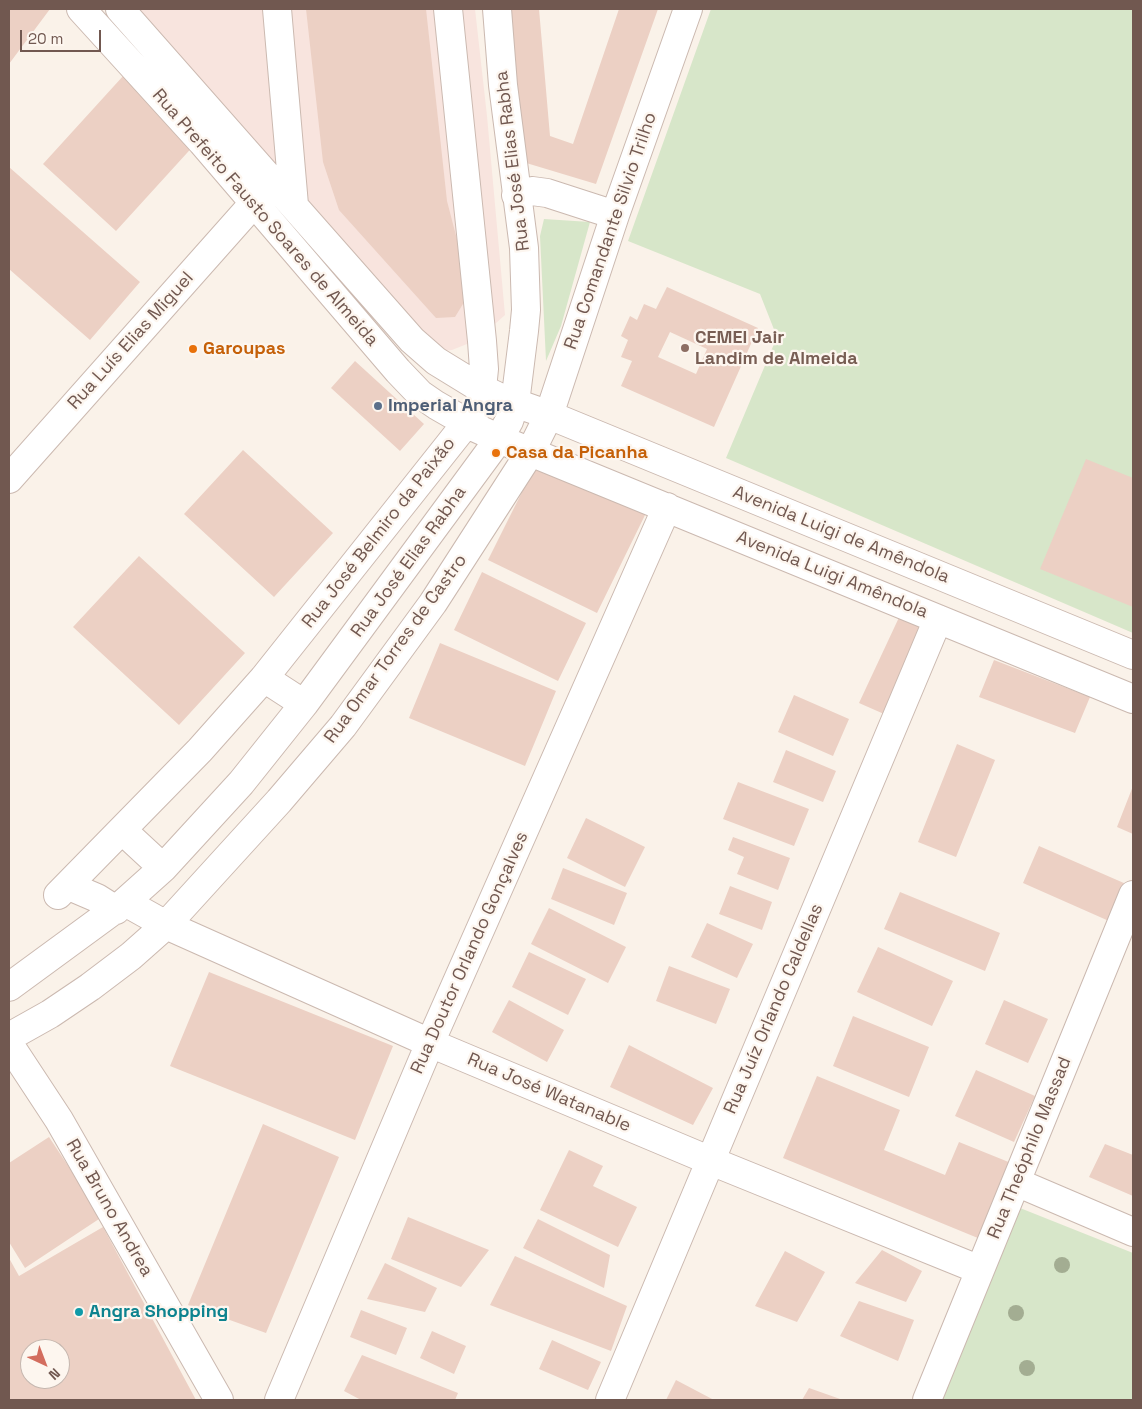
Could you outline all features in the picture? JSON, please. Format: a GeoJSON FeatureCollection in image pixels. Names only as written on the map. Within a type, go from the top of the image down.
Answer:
{"type":"FeatureCollection","features":[{"type":"Feature","properties":{"kind":"street","name":"Rua Prefeito Fausto Soares de Almeida"},"geometry":{"type":"LineString","coordinates":[[80,9],[211,132],[294,205],[412,340],[436,361],[475,385],[515,403]]}},
{"type":"Feature","properties":{"kind":"street","name":"Rua Prefeito Fausto Soares de Almeida"},"geometry":{"type":"LineString","coordinates":[[120,9],[211,132],[254,204],[398,371],[420,394],[462,420],[499,439]]}},
{"type":"Feature","properties":{"kind":"street"},"geometry":{"type":"LineString","coordinates":[[277,9],[294,205]]}},
{"type":"Feature","properties":{"kind":"street","name":"Rua José Belmiro da Paixão"},"geometry":{"type":"LineString","coordinates":[[63,891],[200,750],[264,678],[356,562],[462,420],[477,408],[475,385],[484,369],[448,9]]}},
{"type":"Feature","properties":{"kind":"street","name":"Rua José Elias Rabha"},"geometry":{"type":"LineString","coordinates":[[9,987],[120,906],[163,868],[241,784],[304,704],[499,439],[509,421],[515,403],[526,310],[524,248],[503,85],[497,9]]}},
{"type":"Feature","properties":{"kind":"street","name":"Rua Comandante Silvio Trilho"},"geometry":{"type":"LineString","coordinates":[[531,451],[549,415],[615,215],[688,9]]}},
{"type":"Feature","properties":{"kind":"street"},"geometry":{"type":"LineString","coordinates":[[516,195],[532,191],[550,182],[615,215]]}},
{"type":"Feature","properties":{"kind":"street","name":"Rua Luís Elias Miguel"},"geometry":{"type":"LineString","coordinates":[[9,479],[254,204]]}},
{"type":"Feature","properties":{"kind":"street","name":"Avenida Luigi de Amêndola"},"geometry":{"type":"LineString","coordinates":[[515,403],[549,415],[1133,655]]}},
{"type":"Feature","properties":{"kind":"street","name":"Avenida Luigi Amêndola"},"geometry":{"type":"LineString","coordinates":[[499,439],[1133,699]]}},
{"type":"Feature","properties":{"kind":"street","name":"Rua Omar Torres de Castro"},"geometry":{"type":"LineString","coordinates":[[9,1037],[50,1014],[131,956],[166,925],[279,801],[344,726],[433,603],[531,451]]}},
{"type":"Feature","properties":{"kind":"street","name":"Rua Doutor Orlando Gonçalves"},"geometry":{"type":"LineString","coordinates":[[279,1400],[430,1043],[667,507]]}},
{"type":"Feature","properties":{"kind":"street"},"geometry":{"type":"LineString","coordinates":[[356,562],[390,587]]}},
{"type":"Feature","properties":{"kind":"street","name":"Rua Juíz Orlando Caldellas"},"geometry":{"type":"LineString","coordinates":[[610,1400],[938,619]]}},
{"type":"Feature","properties":{"kind":"street"},"geometry":{"type":"LineString","coordinates":[[264,678],[304,704]]}},
{"type":"Feature","properties":{"kind":"street"},"geometry":{"type":"LineString","coordinates":[[122,830],[163,868]]}},
{"type":"Feature","properties":{"kind":"street","name":"Rua José Watanable"},"geometry":{"type":"LineString","coordinates":[[63,891],[97,898],[166,925],[430,1043],[980,1270]]}},
{"type":"Feature","properties":{"kind":"street","name":"Rua Theóphilo Massad"},"geometry":{"type":"LineString","coordinates":[[927,1400],[1133,895]]}},
{"type":"Feature","properties":{"kind":"street","name":"Rua Bruno Andrea"},"geometry":{"type":"LineString","coordinates":[[9,1044],[59,1120],[219,1400]]}},
{"type":"Feature","properties":{"kind":"street"},"geometry":{"type":"LineString","coordinates":[[1016,1182],[1133,1232]]}},
{"type":"Feature","properties":{"kind":"shaded area"},"geometry":{"type":"Polygon","coordinates":[[[120,9],[475,9],[487,116],[505,315],[477,340],[452,350],[425,353],[120,9]]]}},
{"type":"Feature","properties":{"kind":"green space"},"geometry":{"type":"Polygon","coordinates":[[[711,9],[1133,9],[1133,633],[726,458],[777,337],[760,294],[628,241],[711,9]]]}},
{"type":"Feature","properties":{"kind":"green space"},"geometry":{"type":"Polygon","coordinates":[[[544,219],[590,222],[561,326],[546,361],[540,236],[544,219]]]}},
{"type":"Feature","properties":{"kind":"green space"},"geometry":{"type":"Polygon","coordinates":[[[1020,1208],[1133,1253],[1133,1400],[942,1400],[1020,1208]]]}},
{"type":"Feature","properties":{"kind":"building"},"geometry":{"type":"Polygon","coordinates":[[[9,9],[50,9],[9,64],[9,9]]]}},
{"type":"Feature","properties":{"kind":"building"},"geometry":{"type":"Polygon","coordinates":[[[306,9],[426,9],[447,201],[460,251],[466,299],[455,317],[436,318],[339,210],[323,162],[306,9]]]}},
{"type":"Feature","properties":{"kind":"building"},"geometry":{"type":"Polygon","coordinates":[[[499,9],[539,9],[550,136],[573,144],[619,9],[658,9],[596,184],[513,159],[499,9]]]}},
{"type":"Feature","properties":{"kind":"building"},"geometry":{"type":"Polygon","coordinates":[[[124,75],[197,142],[116,231],[43,164],[124,75]]]}},
{"type":"Feature","properties":{"kind":"building"},"geometry":{"type":"Polygon","coordinates":[[[9,167],[140,282],[90,340],[9,269],[9,167]]]}},
{"type":"Feature","properties":{"kind":"building"},"geometry":{"type":"Polygon","coordinates":[[[667,287],[758,328],[714,427],[621,386],[632,361],[621,357],[628,340],[621,336],[630,316],[637,320],[644,304],[656,309],[667,287]],[[670,332],[658,357],[696,374],[707,349],[670,332]]]}},
{"type":"Feature","properties":{"kind":"building","name":"Imperial Angra"},"geometry":{"type":"Polygon","coordinates":[[[355,361],[424,424],[400,451],[331,388],[355,361]]]}},
{"type":"Feature","properties":{"kind":"building"},"geometry":{"type":"Polygon","coordinates":[[[243,450],[333,533],[274,597],[184,514],[243,450]]]}},
{"type":"Feature","properties":{"kind":"building"},"geometry":{"type":"Polygon","coordinates":[[[539,458],[647,511],[597,613],[488,560],[539,458]]]}},
{"type":"Feature","properties":{"kind":"building"},"geometry":{"type":"Polygon","coordinates":[[[1086,459],[1133,478],[1133,607],[1040,569],[1086,459]]]}},
{"type":"Feature","properties":{"kind":"building"},"geometry":{"type":"Polygon","coordinates":[[[139,556],[245,653],[179,725],[73,627],[139,556]]]}},
{"type":"Feature","properties":{"kind":"building"},"geometry":{"type":"Polygon","coordinates":[[[482,572],[586,623],[558,681],[454,630],[482,572]]]}},
{"type":"Feature","properties":{"kind":"building"},"geometry":{"type":"Polygon","coordinates":[[[902,611],[926,623],[884,714],[859,703],[902,611]]]}},
{"type":"Feature","properties":{"kind":"building"},"geometry":{"type":"Polygon","coordinates":[[[440,643],[556,691],[525,766],[409,718],[440,643]]]}},
{"type":"Feature","properties":{"kind":"building"},"geometry":{"type":"Polygon","coordinates":[[[994,660],[1090,697],[1075,733],[979,697],[994,660]]]}},
{"type":"Feature","properties":{"kind":"building"},"geometry":{"type":"Polygon","coordinates":[[[794,695],[849,719],[833,756],[778,732],[794,695]]]}},
{"type":"Feature","properties":{"kind":"building"},"geometry":{"type":"Polygon","coordinates":[[[957,744],[995,760],[956,857],[918,842],[957,744]]]}},
{"type":"Feature","properties":{"kind":"building"},"geometry":{"type":"Polygon","coordinates":[[[786,750],[836,771],[823,802],[773,782],[786,750]]]}},
{"type":"Feature","properties":{"kind":"building"},"geometry":{"type":"Polygon","coordinates":[[[738,782],[809,809],[794,846],[723,819],[738,782]]]}},
{"type":"Feature","properties":{"kind":"building"},"geometry":{"type":"Polygon","coordinates":[[[1133,786],[1133,834],[1117,827],[1133,786]]]}},
{"type":"Feature","properties":{"kind":"building"},"geometry":{"type":"Polygon","coordinates":[[[586,818],[645,847],[625,887],[567,858],[586,818]]]}},
{"type":"Feature","properties":{"kind":"building"},"geometry":{"type":"Polygon","coordinates":[[[733,837],[790,858],[778,890],[737,874],[744,857],[728,850],[733,837]]]}},
{"type":"Feature","properties":{"kind":"building"},"geometry":{"type":"Polygon","coordinates":[[[1039,846],[1133,887],[1118,925],[1023,883],[1039,846]]]}},
{"type":"Feature","properties":{"kind":"building"},"geometry":{"type":"Polygon","coordinates":[[[563,868],[627,893],[614,925],[551,899],[563,868]]]}},
{"type":"Feature","properties":{"kind":"building"},"geometry":{"type":"Polygon","coordinates":[[[730,886],[772,902],[762,930],[719,914],[730,886]]]}},
{"type":"Feature","properties":{"kind":"building"},"geometry":{"type":"Polygon","coordinates":[[[900,892],[1000,933],[985,971],[884,929],[900,892]]]}},
{"type":"Feature","properties":{"kind":"building"},"geometry":{"type":"Polygon","coordinates":[[[549,908],[626,947],[608,983],[531,944],[549,908]]]}},
{"type":"Feature","properties":{"kind":"building"},"geometry":{"type":"Polygon","coordinates":[[[707,923],[753,944],[737,978],[691,957],[707,923]]]}},
{"type":"Feature","properties":{"kind":"building"},"geometry":{"type":"Polygon","coordinates":[[[878,947],[953,981],[932,1026],[857,992],[878,947]]]}},
{"type":"Feature","properties":{"kind":"building"},"geometry":{"type":"Polygon","coordinates":[[[529,952],[586,979],[568,1015],[512,987],[529,952]]]}},
{"type":"Feature","properties":{"kind":"building"},"geometry":{"type":"Polygon","coordinates":[[[669,966],[730,989],[716,1024],[656,1001],[669,966]]]}},
{"type":"Feature","properties":{"kind":"building"},"geometry":{"type":"Polygon","coordinates":[[[209,972],[393,1046],[355,1140],[170,1066],[209,972]]]}},
{"type":"Feature","properties":{"kind":"building"},"geometry":{"type":"Polygon","coordinates":[[[509,1000],[564,1030],[547,1062],[492,1032],[509,1000]]]}},
{"type":"Feature","properties":{"kind":"building"},"geometry":{"type":"Polygon","coordinates":[[[1004,1000],[1048,1019],[1028,1063],[985,1044],[1004,1000]]]}},
{"type":"Feature","properties":{"kind":"building"},"geometry":{"type":"Polygon","coordinates":[[[853,1016],[929,1047],[909,1097],[833,1066],[853,1016]]]}},
{"type":"Feature","properties":{"kind":"building"},"geometry":{"type":"Polygon","coordinates":[[[629,1045],[713,1088],[693,1125],[610,1087],[629,1045]]]}},
{"type":"Feature","properties":{"kind":"building"},"geometry":{"type":"Polygon","coordinates":[[[976,1070],[1035,1096],[1014,1142],[955,1116],[976,1070]]]}},
{"type":"Feature","properties":{"kind":"building"},"geometry":{"type":"Polygon","coordinates":[[[817,1076],[900,1110],[884,1150],[945,1175],[959,1142],[1021,1167],[990,1243],[783,1158],[817,1076]]]}},
{"type":"Feature","properties":{"kind":"building"},"geometry":{"type":"Polygon","coordinates":[[[263,1124],[339,1157],[266,1333],[188,1305],[263,1124]]]}},
{"type":"Feature","properties":{"kind":"building"},"geometry":{"type":"Polygon","coordinates":[[[49,1137],[102,1217],[25,1268],[9,1242],[9,1163],[49,1137]]]}},
{"type":"Feature","properties":{"kind":"building"},"geometry":{"type":"Polygon","coordinates":[[[1105,1144],[1133,1155],[1133,1196],[1089,1177],[1105,1144]]]}},
{"type":"Feature","properties":{"kind":"building"},"geometry":{"type":"Polygon","coordinates":[[[569,1150],[603,1166],[593,1186],[637,1207],[618,1247],[540,1210],[569,1150]]]}},
{"type":"Feature","properties":{"kind":"building"},"geometry":{"type":"Polygon","coordinates":[[[408,1217],[489,1250],[461,1287],[391,1259],[408,1217]]]}},
{"type":"Feature","properties":{"kind":"building"},"geometry":{"type":"Polygon","coordinates":[[[538,1219],[610,1255],[604,1288],[523,1248],[538,1219]]]}},
{"type":"Feature","properties":{"kind":"building","name":"Angra Shopping"},"geometry":{"type":"Polygon","coordinates":[[[103,1227],[196,1400],[9,1400],[9,1258],[19,1276],[103,1227]]]}},
{"type":"Feature","properties":{"kind":"building"},"geometry":{"type":"Polygon","coordinates":[[[882,1250],[922,1271],[906,1302],[855,1283],[882,1250]]]}},
{"type":"Feature","properties":{"kind":"building"},"geometry":{"type":"Polygon","coordinates":[[[785,1251],[825,1272],[797,1322],[755,1306],[785,1251]]]}},
{"type":"Feature","properties":{"kind":"building"},"geometry":{"type":"Polygon","coordinates":[[[515,1256],[627,1306],[611,1351],[490,1305],[515,1256]]]}},
{"type":"Feature","properties":{"kind":"building"},"geometry":{"type":"Polygon","coordinates":[[[385,1263],[437,1288],[425,1312],[367,1299],[385,1263]]]}},
{"type":"Feature","properties":{"kind":"building"},"geometry":{"type":"Polygon","coordinates":[[[859,1301],[914,1320],[898,1361],[840,1336],[859,1301]]]}},
{"type":"Feature","properties":{"kind":"building"},"geometry":{"type":"Polygon","coordinates":[[[361,1310],[407,1328],[396,1355],[350,1337],[361,1310]]]}},
{"type":"Feature","properties":{"kind":"building"},"geometry":{"type":"Polygon","coordinates":[[[432,1331],[466,1346],[454,1374],[420,1358],[432,1331]]]}},
{"type":"Feature","properties":{"kind":"building"},"geometry":{"type":"Polygon","coordinates":[[[552,1340],[601,1362],[588,1390],[539,1369],[552,1340]]]}},
{"type":"Feature","properties":{"kind":"building"},"geometry":{"type":"Polygon","coordinates":[[[362,1355],[458,1393],[455,1400],[361,1400],[344,1391],[362,1355]]]}},
{"type":"Feature","properties":{"kind":"building"},"geometry":{"type":"Polygon","coordinates":[[[676,1380],[714,1400],[666,1400],[676,1380]]]}},
{"type":"Feature","properties":{"kind":"building"},"geometry":{"type":"Polygon","coordinates":[[[809,1388],[843,1400],[802,1400],[809,1388]]]}},
{"type":"Feature","properties":{"kind":"place","name":"CEMEI Jair Landim de Almeida"},"geometry":{"type":"Point","coordinates":[685,348]}},
{"type":"Feature","properties":{"kind":"place","name":"Garoupas"},"geometry":{"type":"Point","coordinates":[193,349]}},
{"type":"Feature","properties":{"kind":"place","name":"Imperial Angra"},"geometry":{"type":"Point","coordinates":[378,406]}},
{"type":"Feature","properties":{"kind":"place","name":"Casa da Picanha"},"geometry":{"type":"Point","coordinates":[496,453]}},
{"type":"Feature","properties":{"kind":"place","name":"Angra Shopping"},"geometry":{"type":"Point","coordinates":[79,1312]}}]}
